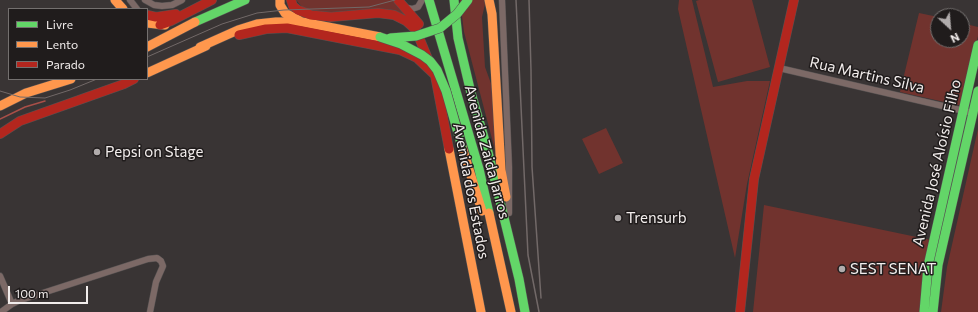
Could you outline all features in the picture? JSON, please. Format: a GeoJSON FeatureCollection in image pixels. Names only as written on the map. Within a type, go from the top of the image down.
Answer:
{"type":"FeatureCollection","features":[{"type":"Feature","properties":{"kind":"main road"},"geometry":{"type":"LineString","coordinates":[[116,0],[122,8]]}},
{"type":"Feature","properties":{"kind":"main road"},"geometry":{"type":"LineString","coordinates":[[160,25],[212,0]]}},
{"type":"Feature","properties":{"kind":"main road"},"geometry":{"type":"LineString","coordinates":[[148,23],[160,25],[194,22],[226,0]]}},
{"type":"Feature","properties":{"kind":"main road"},"geometry":{"type":"LineString","coordinates":[[148,46],[194,22],[244,0]]}},
{"type":"Feature","properties":{"kind":"main road"},"geometry":{"type":"LineString","coordinates":[[280,0],[280,5],[285,13],[302,22]]}},
{"type":"Feature","properties":{"kind":"main road"},"geometry":{"type":"LineString","coordinates":[[291,0],[293,6],[298,10],[312,15],[330,17],[378,13],[394,15],[406,21],[416,30],[435,75]]}},
{"type":"Feature","properties":{"kind":"main road","name":"Avenida Zaida Jarros"},"geometry":{"type":"LineString","coordinates":[[429,0],[479,169],[511,312]]}},
{"type":"Feature","properties":{"kind":"main road","name":"Avenida Zaida Jarros"},"geometry":{"type":"LineString","coordinates":[[454,0],[458,38],[471,93],[487,148],[519,279],[525,312]]}},
{"type":"Feature","properties":{"kind":"main road"},"geometry":{"type":"LineString","coordinates":[[380,37],[404,38],[416,36],[440,28],[458,14],[468,0]]}},
{"type":"Feature","properties":{"kind":"main road"},"geometry":{"type":"LineString","coordinates":[[489,0],[492,14],[501,170],[519,279]]}},
{"type":"Feature","properties":{"kind":"main road"},"geometry":{"type":"LineString","coordinates":[[740,312],[754,179],[794,0]]}},
{"type":"Feature","properties":{"kind":"main road"},"geometry":{"type":"LineString","coordinates":[[401,2],[421,26],[431,52],[435,75]]}},
{"type":"Feature","properties":{"kind":"main road"},"geometry":{"type":"LineString","coordinates":[[148,16],[164,16],[196,9]]}},
{"type":"Feature","properties":{"kind":"main road"},"geometry":{"type":"LineString","coordinates":[[148,73],[238,30],[257,24],[276,22],[302,22],[380,37],[401,44],[422,55],[430,61],[437,70],[446,91],[462,147],[503,274]]}},
{"type":"Feature","properties":{"kind":"main road"},"geometry":{"type":"LineString","coordinates":[[200,47],[246,33],[266,29],[287,28],[400,50],[416,58],[435,75]]}},
{"type":"Feature","properties":{"kind":"main road","name":"Avenida José Aloísio Filho"},"geometry":{"type":"LineString","coordinates":[[924,312],[928,266],[978,45]]}},
{"type":"Feature","properties":{"kind":"main road","name":"Avenida dos Estados"},"geometry":{"type":"LineString","coordinates":[[435,75],[481,312]]}},
{"type":"Feature","properties":{"kind":"main road"},"geometry":{"type":"LineString","coordinates":[[0,106],[26,93],[68,80]]}},
{"type":"Feature","properties":{"kind":"main road"},"geometry":{"type":"LineString","coordinates":[[0,134],[20,121],[132,80]]}},
{"type":"Feature","properties":{"kind":"main road","name":"Avenida José Aloísio Filho"},"geometry":{"type":"LineString","coordinates":[[933,312],[938,265],[978,91]]}},
{"type":"Feature","properties":{"kind":"street"},"geometry":{"type":"LineString","coordinates":[[130,0],[136,8]]}},
{"type":"Feature","properties":{"kind":"street"},"geometry":{"type":"LineString","coordinates":[[145,0],[154,5],[162,6],[172,5],[182,0]]}},
{"type":"Feature","properties":{"kind":"street"},"geometry":{"type":"LineString","coordinates":[[401,2],[415,9],[420,5],[422,0]]}},
{"type":"Feature","properties":{"kind":"street"},"geometry":{"type":"LineString","coordinates":[[502,0],[509,167],[509,213]]}},
{"type":"Feature","properties":{"kind":"street"},"geometry":{"type":"LineString","coordinates":[[148,17],[160,25]]}},
{"type":"Feature","properties":{"kind":"street","name":"Rua Martins Silva"},"geometry":{"type":"LineString","coordinates":[[779,68],[973,113]]}},
{"type":"Feature","properties":{"kind":"street"},"geometry":{"type":"LineString","coordinates":[[0,312],[12,304],[148,259],[157,258],[161,261],[163,266],[156,282],[150,312]]}},
{"type":"Feature","properties":{"kind":"street"},"geometry":{"type":"LineString","coordinates":[[0,276],[12,304]]}},
{"type":"Feature","properties":{"kind":"shaded area"},"geometry":{"type":"Polygon","coordinates":[[[296,0],[396,0],[418,28],[395,11],[334,15],[303,8],[296,0]]]}},
{"type":"Feature","properties":{"kind":"shaded area"},"geometry":{"type":"Polygon","coordinates":[[[460,0],[486,0],[482,17],[485,67],[493,89],[496,154],[464,32],[460,0]]]}},
{"type":"Feature","properties":{"kind":"shaded area"},"geometry":{"type":"Polygon","coordinates":[[[679,0],[692,0],[713,87],[747,81],[770,81],[747,184],[735,258],[678,9],[679,0]]]}},
{"type":"Feature","properties":{"kind":"shaded area"},"geometry":{"type":"Polygon","coordinates":[[[752,0],[770,67],[718,82],[696,1],[752,0]]]}},
{"type":"Feature","properties":{"kind":"shaded area"},"geometry":{"type":"Polygon","coordinates":[[[919,13],[930,15],[930,48],[970,48],[970,25],[978,27],[978,36],[962,106],[900,92],[919,13]]]}},
{"type":"Feature","properties":{"kind":"shaded area"},"geometry":{"type":"Polygon","coordinates":[[[606,128],[623,163],[599,174],[582,139],[606,128]]]}},
{"type":"Feature","properties":{"kind":"shaded area"},"geometry":{"type":"Polygon","coordinates":[[[978,129],[978,312],[941,312],[947,267],[978,129]]]}},
{"type":"Feature","properties":{"kind":"shaded area","name":"SEST SENAT"},"geometry":{"type":"Polygon","coordinates":[[[764,205],[931,240],[921,312],[753,312],[764,205]]]}},
{"type":"Feature","properties":{"kind":"waterway"},"geometry":{"type":"LineString","coordinates":[[0,119],[25,107],[45,101]]}},
{"type":"Feature","properties":{"kind":"tram line"},"geometry":{"type":"LineString","coordinates":[[148,57],[222,24],[257,13],[284,10],[369,7],[395,0]]}},
{"type":"Feature","properties":{"kind":"tram line"},"geometry":{"type":"LineString","coordinates":[[0,91],[20,97],[45,98],[95,80]]}},
{"type":"Feature","properties":{"kind":"railway"},"geometry":{"type":"LineString","coordinates":[[516,0],[528,255],[539,312]]}},
{"type":"Feature","properties":{"kind":"railway"},"geometry":{"type":"LineString","coordinates":[[529,0],[532,167],[541,298]]}},
{"type":"Feature","properties":{"kind":"traffic: fast"},"geometry":{"type":"LineString","coordinates":[[195,22],[245,0]]}},
{"type":"Feature","properties":{"kind":"traffic: fast"},"geometry":{"type":"LineString","coordinates":[[429,0],[479,169],[489,213]]}},
{"type":"Feature","properties":{"kind":"traffic: fast"},"geometry":{"type":"LineString","coordinates":[[454,0],[458,38],[471,93],[487,148],[519,279],[525,312]]}},
{"type":"Feature","properties":{"kind":"traffic: fast"},"geometry":{"type":"LineString","coordinates":[[390,38],[416,36],[440,28],[457,14],[468,0]]}},
{"type":"Feature","properties":{"kind":"traffic: fast"},"geometry":{"type":"LineString","coordinates":[[380,37],[401,44],[422,55],[430,61],[437,70],[446,91],[462,147]]}},
{"type":"Feature","properties":{"kind":"traffic: fast"},"geometry":{"type":"LineString","coordinates":[[924,312],[928,266],[978,45]]}},
{"type":"Feature","properties":{"kind":"traffic: fast"},"geometry":{"type":"LineString","coordinates":[[933,312],[938,265],[978,91]]}},
{"type":"Feature","properties":{"kind":"traffic: slow"},"geometry":{"type":"LineString","coordinates":[[115,0],[122,8]]}},
{"type":"Feature","properties":{"kind":"traffic: slow"},"geometry":{"type":"LineString","coordinates":[[280,0],[280,5],[285,13],[300,21]]}},
{"type":"Feature","properties":{"kind":"traffic: slow"},"geometry":{"type":"LineString","coordinates":[[489,0],[492,14],[501,170],[506,197]]}},
{"type":"Feature","properties":{"kind":"traffic: slow"},"geometry":{"type":"LineString","coordinates":[[148,46],[195,22]]}},
{"type":"Feature","properties":{"kind":"traffic: slow"},"geometry":{"type":"LineString","coordinates":[[200,47],[238,30],[257,24],[276,22],[302,22],[380,37]]}},
{"type":"Feature","properties":{"kind":"traffic: slow"},"geometry":{"type":"LineString","coordinates":[[148,23],[165,25]]}},
{"type":"Feature","properties":{"kind":"traffic: slow"},"geometry":{"type":"LineString","coordinates":[[148,73],[206,46]]}},
{"type":"Feature","properties":{"kind":"traffic: slow"},"geometry":{"type":"LineString","coordinates":[[0,106],[26,93],[68,80]]}},
{"type":"Feature","properties":{"kind":"traffic: slow"},"geometry":{"type":"LineString","coordinates":[[462,147],[482,211]]}},
{"type":"Feature","properties":{"kind":"traffic: slow"},"geometry":{"type":"LineString","coordinates":[[449,149],[481,312]]}},
{"type":"Feature","properties":{"kind":"traffic: slow"},"geometry":{"type":"LineString","coordinates":[[489,213],[511,312]]}},
{"type":"Feature","properties":{"kind":"traffic: jam"},"geometry":{"type":"LineString","coordinates":[[160,25],[212,0]]}},
{"type":"Feature","properties":{"kind":"traffic: jam"},"geometry":{"type":"LineString","coordinates":[[291,0],[293,6],[298,10],[311,15],[331,17],[378,13],[394,15],[406,21],[416,30],[430,64]]}},
{"type":"Feature","properties":{"kind":"traffic: jam"},"geometry":{"type":"LineString","coordinates":[[398,0],[419,24]]}},
{"type":"Feature","properties":{"kind":"traffic: jam"},"geometry":{"type":"LineString","coordinates":[[740,312],[754,179],[794,0]]}},
{"type":"Feature","properties":{"kind":"traffic: jam"},"geometry":{"type":"LineString","coordinates":[[148,15],[156,17],[176,14]]}},
{"type":"Feature","properties":{"kind":"traffic: jam"},"geometry":{"type":"LineString","coordinates":[[239,35],[266,29],[287,28],[400,50],[417,58],[435,75],[449,149]]}},
{"type":"Feature","properties":{"kind":"traffic: jam"},"geometry":{"type":"LineString","coordinates":[[0,134],[20,121],[132,80]]}},
{"type":"Feature","properties":{"kind":"place","name":"Pepsi on Stage"},"geometry":{"type":"Point","coordinates":[97,152]}},
{"type":"Feature","properties":{"kind":"place","name":"Trensurb"},"geometry":{"type":"Point","coordinates":[618,218]}},
{"type":"Feature","properties":{"kind":"place","name":"SEST SENAT"},"geometry":{"type":"Point","coordinates":[842,269]}}]}
